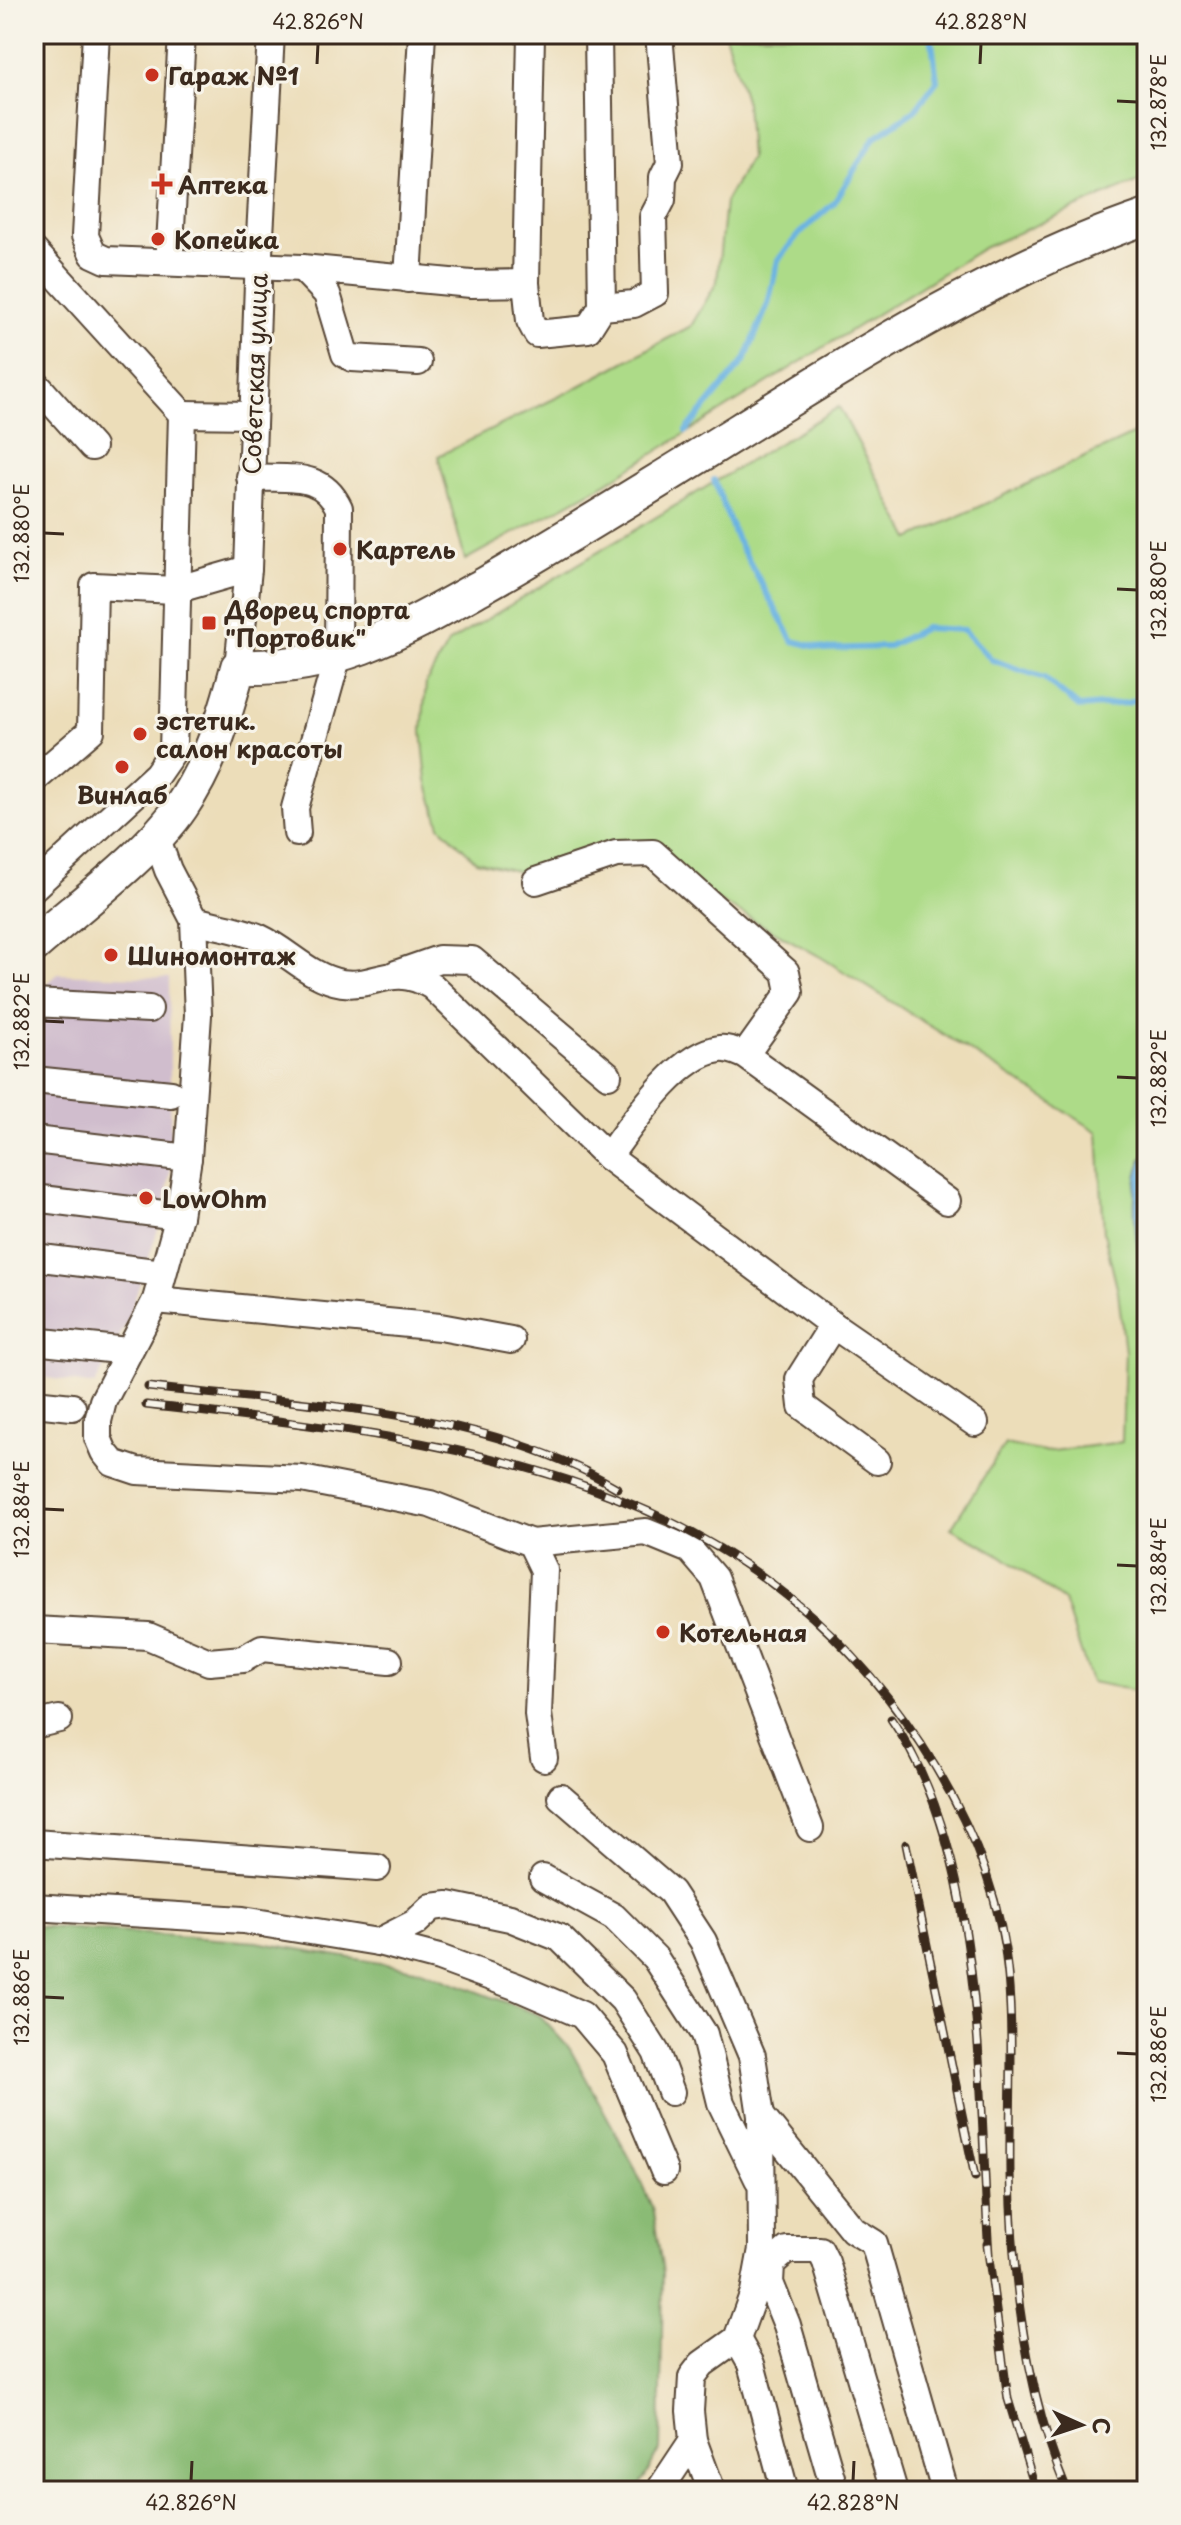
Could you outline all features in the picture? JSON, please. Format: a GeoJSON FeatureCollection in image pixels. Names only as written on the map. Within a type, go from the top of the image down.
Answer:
{"type":"FeatureCollection","features":[{"type":"Feature","properties":{"kind":"main road"},"geometry":{"type":"LineString","coordinates":[[34,945],[156,836],[179,810],[198,780],[214,744],[238,667],[298,665],[390,638],[507,572],[798,395],[1026,264],[1147,217]]}},
{"type":"Feature","properties":{"kind":"street"},"geometry":{"type":"LineString","coordinates":[[96,34],[85,236],[93,254],[106,260],[302,268],[471,284],[526,283]]}},
{"type":"Feature","properties":{"kind":"street"},"geometry":{"type":"LineString","coordinates":[[169,262],[182,34]]}},
{"type":"Feature","properties":{"kind":"street","name":"Советская улица"},"geometry":{"type":"LineString","coordinates":[[238,667],[248,569],[262,103],[271,34]]}},
{"type":"Feature","properties":{"kind":"street"},"geometry":{"type":"LineString","coordinates":[[408,279],[422,34]]}},
{"type":"Feature","properties":{"kind":"street"},"geometry":{"type":"LineString","coordinates":[[531,34],[526,283],[530,321],[537,334],[588,329],[602,307],[598,34]]}},
{"type":"Feature","properties":{"kind":"street"},"geometry":{"type":"LineString","coordinates":[[602,307],[634,304],[655,293],[653,217],[662,200],[663,177],[670,163],[659,34]]}},
{"type":"Feature","properties":{"kind":"street"},"geometry":{"type":"LineString","coordinates":[[34,251],[182,414],[173,751],[168,762],[34,887]]}},
{"type":"Feature","properties":{"kind":"street"},"geometry":{"type":"LineString","coordinates":[[302,268],[327,294],[345,354],[352,358],[418,362]]}},
{"type":"Feature","properties":{"kind":"street"},"geometry":{"type":"LineString","coordinates":[[34,382],[92,447]]}},
{"type":"Feature","properties":{"kind":"street"},"geometry":{"type":"LineString","coordinates":[[182,414],[253,415]]}},
{"type":"Feature","properties":{"kind":"street"},"geometry":{"type":"LineString","coordinates":[[250,477],[316,481],[331,491],[339,508],[338,655],[295,808],[297,833]]}},
{"type":"Feature","properties":{"kind":"street"},"geometry":{"type":"LineString","coordinates":[[34,780],[91,731],[94,586],[175,590],[248,569]]}},
{"type":"Feature","properties":{"kind":"street"},"geometry":{"type":"LineString","coordinates":[[156,836],[168,870],[194,920],[198,1015],[188,1158],[179,1216],[156,1300],[103,1401],[98,1421],[98,1438],[113,1463],[137,1471],[302,1479],[366,1491],[430,1504],[531,1543],[646,1532],[690,1550],[714,1578],[810,1828]]}},
{"type":"Feature","properties":{"kind":"street"},"geometry":{"type":"LineString","coordinates":[[536,881],[616,854],[653,853],[786,972],[790,992],[745,1055]]}},
{"type":"Feature","properties":{"kind":"street"},"geometry":{"type":"LineString","coordinates":[[194,920],[260,938],[315,973],[344,983],[395,974],[439,959],[472,960],[608,1075]]}},
{"type":"Feature","properties":{"kind":"street"},"geometry":{"type":"LineString","coordinates":[[395,974],[418,978],[432,986],[608,1157],[833,1325],[975,1423]]}},
{"type":"Feature","properties":{"kind":"street"},"geometry":{"type":"LineString","coordinates":[[34,1003],[149,1009]]}},
{"type":"Feature","properties":{"kind":"street"},"geometry":{"type":"LineString","coordinates":[[608,1157],[648,1102],[697,1057],[722,1048],[745,1055],[947,1201]]}},
{"type":"Feature","properties":{"kind":"street"},"geometry":{"type":"LineString","coordinates":[[34,1080],[171,1094]]}},
{"type":"Feature","properties":{"kind":"street"},"geometry":{"type":"LineString","coordinates":[[34,1140],[188,1158]]}},
{"type":"Feature","properties":{"kind":"street"},"geometry":{"type":"LineString","coordinates":[[34,1198],[179,1216]]}},
{"type":"Feature","properties":{"kind":"street"},"geometry":{"type":"LineString","coordinates":[[34,1257],[163,1273]]}},
{"type":"Feature","properties":{"kind":"street"},"geometry":{"type":"LineString","coordinates":[[156,1300],[440,1327],[511,1340]]}},
{"type":"Feature","properties":{"kind":"street"},"geometry":{"type":"LineString","coordinates":[[833,1325],[799,1379],[802,1406],[877,1461]]}},
{"type":"Feature","properties":{"kind":"street"},"geometry":{"type":"LineString","coordinates":[[34,1341],[127,1351]]}},
{"type":"Feature","properties":{"kind":"street"},"geometry":{"type":"LineString","coordinates":[[34,1403],[72,1407]]}},
{"type":"Feature","properties":{"kind":"street"},"geometry":{"type":"LineString","coordinates":[[531,1543],[544,1570],[538,1714],[544,1758]]}},
{"type":"Feature","properties":{"kind":"street"},"geometry":{"type":"LineString","coordinates":[[34,1630],[148,1636],[209,1662],[243,1659],[262,1648],[389,1661]]}},
{"type":"Feature","properties":{"kind":"street"},"geometry":{"type":"LineString","coordinates":[[561,1797],[671,1892],[703,1941],[752,2056],[761,2116],[762,2249],[754,2292],[737,2339],[702,2364],[692,2377],[690,2411],[693,2440],[712,2491]]}},
{"type":"Feature","properties":{"kind":"street"},"geometry":{"type":"LineString","coordinates":[[34,1843],[377,1868]]}},
{"type":"Feature","properties":{"kind":"street"},"geometry":{"type":"LineString","coordinates":[[543,1878],[614,1917],[655,1958],[704,2034],[721,2103],[761,2186]]}},
{"type":"Feature","properties":{"kind":"street"},"geometry":{"type":"LineString","coordinates":[[378,1942],[415,1923],[432,1907],[448,1905],[510,1918],[560,1938],[623,2000],[656,2052],[671,2092]]}},
{"type":"Feature","properties":{"kind":"street"},"geometry":{"type":"LineString","coordinates":[[34,1907],[243,1920],[378,1942],[439,1958],[582,2015],[615,2054],[664,2171]]}},
{"type":"Feature","properties":{"kind":"street"},"geometry":{"type":"LineString","coordinates":[[761,2116],[853,2230],[874,2243],[945,2491]]}},
{"type":"Feature","properties":{"kind":"street"},"geometry":{"type":"LineString","coordinates":[[807,2248],[853,2230]]}},
{"type":"Feature","properties":{"kind":"street"},"geometry":{"type":"LineString","coordinates":[[835,2491],[787,2325],[770,2283],[771,2264],[787,2250],[820,2250],[826,2262],[894,2491]]}},
{"type":"Feature","properties":{"kind":"street"},"geometry":{"type":"LineString","coordinates":[[737,2339],[751,2364],[785,2491]]}},
{"type":"Feature","properties":{"kind":"street"},"geometry":{"type":"LineString","coordinates":[[659,2491],[693,2440]]}},
{"type":"Feature","properties":{"kind":"shaded area"},"geometry":{"type":"Polygon","coordinates":[[[58,974],[169,978],[171,1167],[163,1214],[127,1322],[95,1385],[34,1376],[34,995],[58,974]]]}},
{"type":"Feature","properties":{"kind":"green space"},"geometry":{"type":"Polygon","coordinates":[[[725,34],[1147,34],[1147,177],[983,248],[608,482],[465,560],[438,456],[574,389],[691,326],[717,282],[725,202],[750,158],[746,103],[725,34]]]}},
{"type":"Feature","properties":{"kind":"green space"},"geometry":{"type":"Polygon","coordinates":[[[839,407],[910,539],[1147,428],[1147,1151],[1141,1160],[1140,1266],[1147,1280],[1147,1693],[1091,1682],[1064,1601],[1002,1556],[951,1528],[1005,1444],[1044,1452],[1122,1442],[1125,1352],[1118,1292],[1104,1233],[1098,1132],[819,956],[617,845],[523,873],[476,861],[440,826],[427,781],[422,731],[426,683],[449,642],[839,407]]]}},
{"type":"Feature","properties":{"kind":"green space"},"geometry":{"type":"Polygon","coordinates":[[[34,1926],[257,1942],[421,1970],[539,2015],[570,2049],[633,2164],[652,2207],[663,2272],[660,2450],[637,2491],[34,2491],[34,1926]]]}},
{"type":"Feature","properties":{"kind":"water"},"geometry":{"type":"Polygon","coordinates":[[[1147,1151],[1147,1280],[1138,1251],[1135,1196],[1141,1163],[1147,1151]]]}},
{"type":"Feature","properties":{"kind":"waterway"},"geometry":{"type":"LineString","coordinates":[[686,431],[745,360],[768,304],[778,260],[798,235],[834,203],[874,138],[914,111],[937,81],[931,34]]}},
{"type":"Feature","properties":{"kind":"waterway"},"geometry":{"type":"LineString","coordinates":[[714,480],[736,538],[793,641],[825,649],[887,647],[925,628],[964,630],[992,660],[1044,678],[1079,707],[1127,703],[1147,695]]}},
{"type":"Feature","properties":{"kind":"railway"},"geometry":{"type":"LineString","coordinates":[[148,1387],[329,1406],[449,1425],[564,1461],[617,1488]]}},
{"type":"Feature","properties":{"kind":"railway"},"geometry":{"type":"LineString","coordinates":[[146,1405],[368,1434],[475,1455],[578,1484],[675,1524],[766,1579],[848,1651],[921,1744],[953,1798],[979,1854],[998,1914],[1010,2000],[1011,2214],[1018,2295],[1031,2376],[1067,2491]]}},
{"type":"Feature","properties":{"kind":"railway"},"geometry":{"type":"LineString","coordinates":[[891,1719],[922,1775],[945,1838],[961,1906],[972,1978],[978,2050],[989,2255]]}},
{"type":"Feature","properties":{"kind":"railway"},"geometry":{"type":"LineString","coordinates":[[906,1844],[975,2177]]}},
{"type":"Feature","properties":{"kind":"railway"},"geometry":{"type":"LineString","coordinates":[[987,2244],[1008,2399],[1036,2491]]}},
{"type":"Feature","properties":{"kind":"place","name":"Гараж №1"},"geometry":{"type":"Point","coordinates":[152,75]}},
{"type":"Feature","properties":{"kind":"place","name":"Аптека"},"geometry":{"type":"Point","coordinates":[162,184]}},
{"type":"Feature","properties":{"kind":"place","name":"Копейка"},"geometry":{"type":"Point","coordinates":[158,239]}},
{"type":"Feature","properties":{"kind":"place","name":"Картель"},"geometry":{"type":"Point","coordinates":[340,549]}},
{"type":"Feature","properties":{"kind":"place","name":"Дворец спорта \"Портовик\""},"geometry":{"type":"Point","coordinates":[209,623]}},
{"type":"Feature","properties":{"kind":"place","name":"эстетик. салон красоты"},"geometry":{"type":"Point","coordinates":[140,734]}},
{"type":"Feature","properties":{"kind":"place","name":"Винлаб"},"geometry":{"type":"Point","coordinates":[122,767]}},
{"type":"Feature","properties":{"kind":"place","name":"Шиномонтаж"},"geometry":{"type":"Point","coordinates":[111,955]}},
{"type":"Feature","properties":{"kind":"place","name":"LowOhm"},"geometry":{"type":"Point","coordinates":[146,1198]}},
{"type":"Feature","properties":{"kind":"place","name":"Котельная"},"geometry":{"type":"Point","coordinates":[663,1632]}}]}
